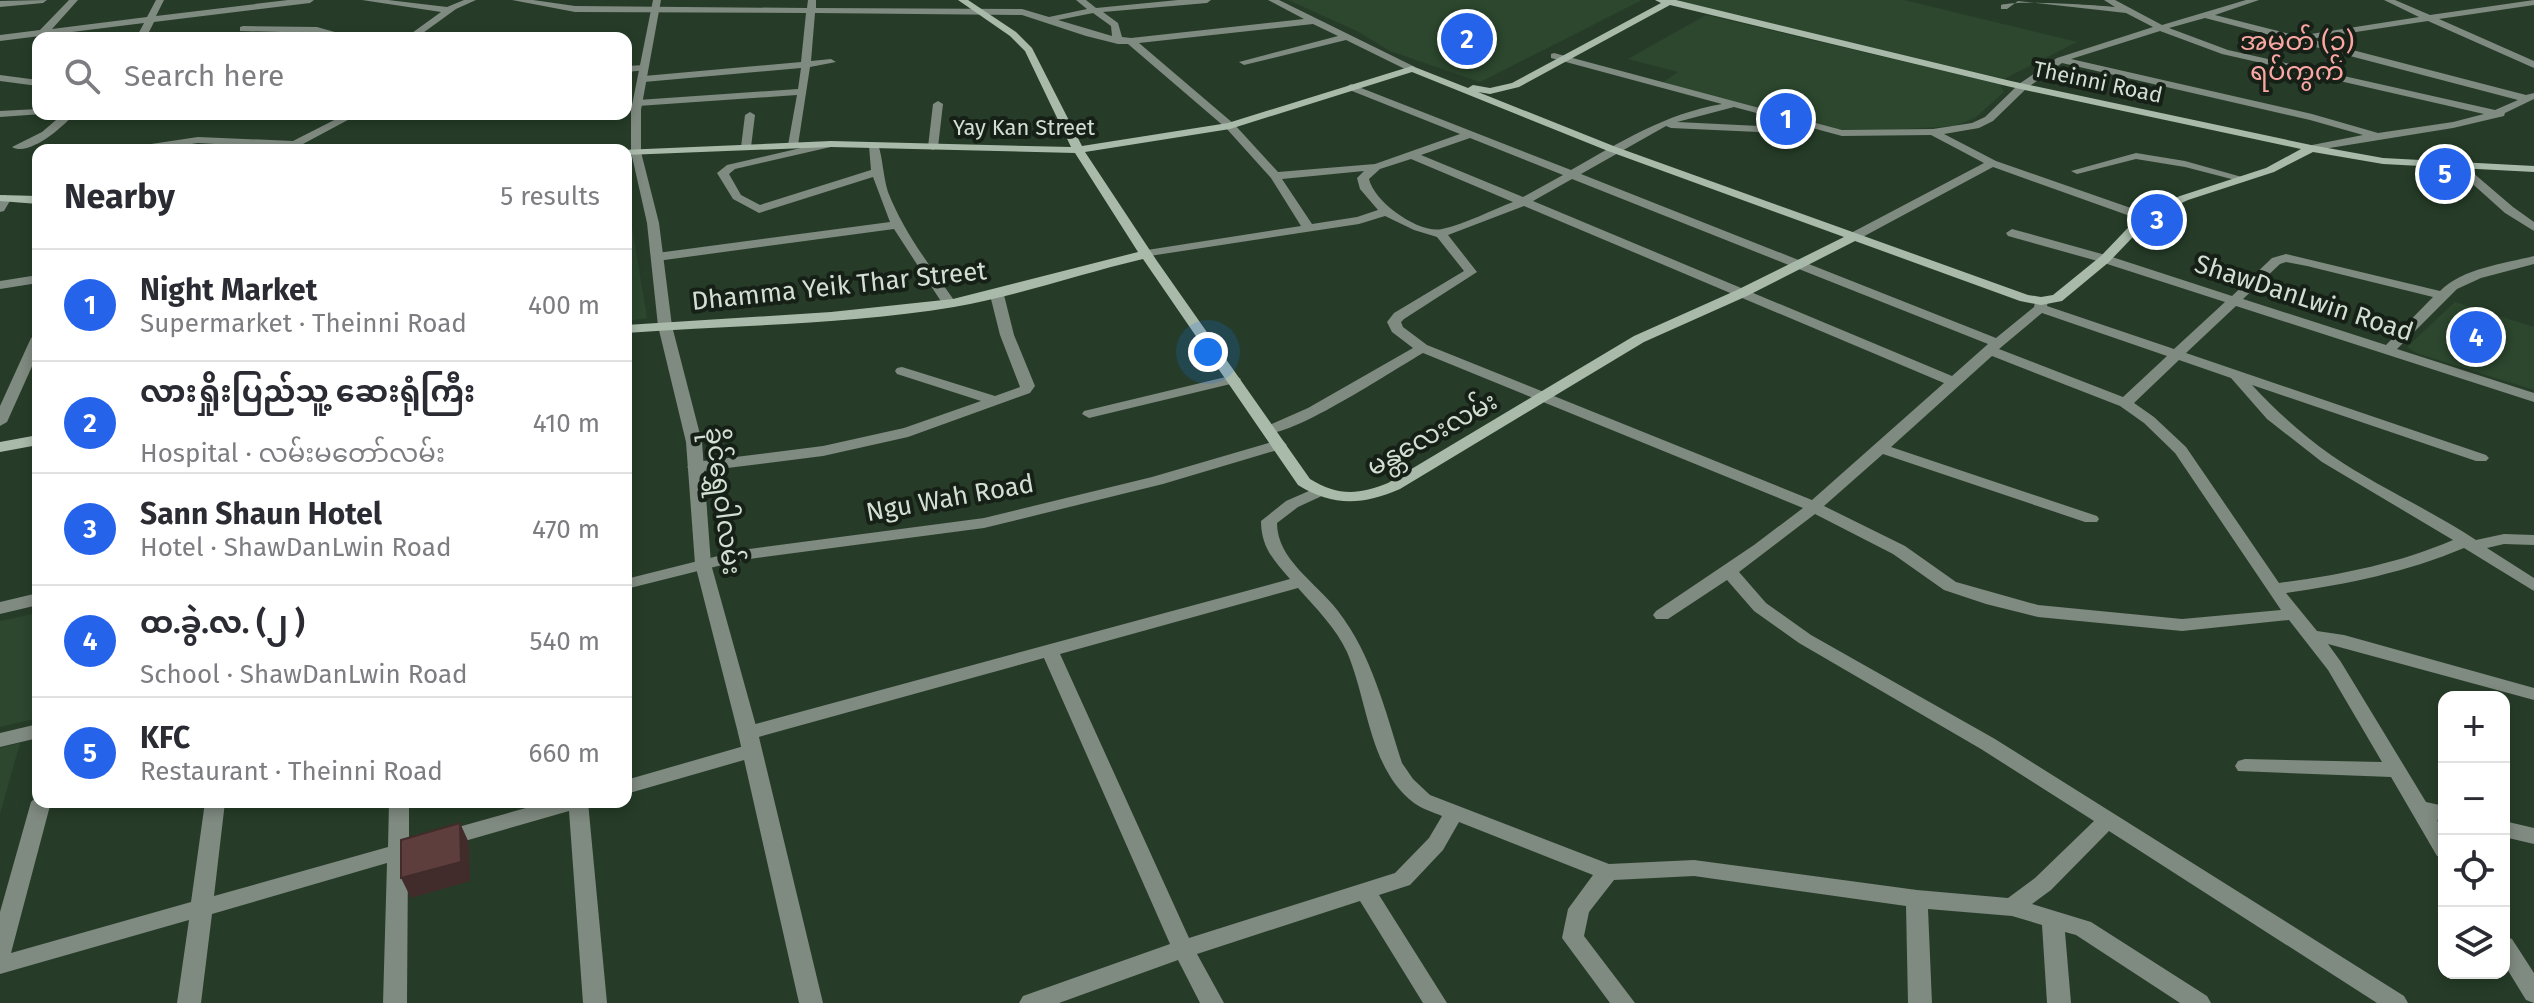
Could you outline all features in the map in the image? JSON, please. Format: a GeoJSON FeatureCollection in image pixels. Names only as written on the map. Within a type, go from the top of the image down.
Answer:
{"type":"FeatureCollection","features":[{"type":"Feature","properties":{"kind":"main road"},"geometry":{"type":"LineString","coordinates":[[1491,97],[1554,56],[1664,1]]}},
{"type":"Feature","properties":{"kind":"main road"},"geometry":{"type":"LineString","coordinates":[[1491,97],[1566,59],[1664,1]]}},
{"type":"Feature","properties":{"kind":"main road","name":"Theinni Road"},"geometry":{"type":"LineString","coordinates":[[1664,1],[2023,86],[2311,148],[2383,161],[2461,168],[2534,169]]}},
{"type":"Feature","properties":{"kind":"main road"},"geometry":{"type":"LineString","coordinates":[[968,5],[1013,34],[1029,50],[1078,150],[1304,482],[1318,492]]}},
{"type":"Feature","properties":{"kind":"main road"},"geometry":{"type":"LineString","coordinates":[[1412,69],[1491,97],[1612,149],[2040,305],[2057,298],[2105,259],[2144,217],[2165,205],[2270,170],[2311,148]]}},
{"type":"Feature","properties":{"kind":"main road","name":"Yay Kan Street"},"geometry":{"type":"LineString","coordinates":[[632,152],[831,144],[1078,150],[1157,140],[1230,126],[1412,69]]}},
{"type":"Feature","properties":{"kind":"main road"},"geometry":{"type":"LineString","coordinates":[[2,202],[32,200]]}},
{"type":"Feature","properties":{"kind":"main road","name":"မန္တလေးလမ်း"},"geometry":{"type":"LineString","coordinates":[[1318,492],[1351,500],[1371,496],[1433,464],[1639,339],[1742,293],[1853,237]]}},
{"type":"Feature","properties":{"kind":"main road","name":"Dhamma Yeik Thar Street"},"geometry":{"type":"LineString","coordinates":[[632,329],[711,325],[949,303],[997,295],[1081,268],[1147,254]]}},
{"type":"Feature","properties":{"kind":"main road"},"geometry":{"type":"LineString","coordinates":[[0,447],[32,441]]}},
{"type":"Feature","properties":{"kind":"street"},"geometry":{"type":"LineString","coordinates":[[0,4],[43,0]]}},
{"type":"Feature","properties":{"kind":"street"},"geometry":{"type":"LineString","coordinates":[[44,32],[74,0]]}},
{"type":"Feature","properties":{"kind":"street"},"geometry":{"type":"LineString","coordinates":[[144,32],[160,0]]}},
{"type":"Feature","properties":{"kind":"street"},"geometry":{"type":"LineString","coordinates":[[58,32],[310,0]]}},
{"type":"Feature","properties":{"kind":"street"},"geometry":{"type":"LineString","coordinates":[[366,0],[448,10]]}},
{"type":"Feature","properties":{"kind":"street"},"geometry":{"type":"LineString","coordinates":[[418,32],[448,10],[472,0]]}},
{"type":"Feature","properties":{"kind":"street"},"geometry":{"type":"LineString","coordinates":[[516,0],[575,9],[655,5],[968,5],[1022,12],[1051,19],[1084,34],[1118,41],[1314,21]]}},
{"type":"Feature","properties":{"kind":"street"},"geometry":{"type":"LineString","coordinates":[[1080,0],[1115,25],[1118,41]]}},
{"type":"Feature","properties":{"kind":"street"},"geometry":{"type":"LineString","coordinates":[[1051,19],[1207,0]]}},
{"type":"Feature","properties":{"kind":"street"},"geometry":{"type":"LineString","coordinates":[[1272,0],[1412,69]]}},
{"type":"Feature","properties":{"kind":"street"},"geometry":{"type":"LineString","coordinates":[[2004,7],[2014,0]]}},
{"type":"Feature","properties":{"kind":"street"},"geometry":{"type":"LineString","coordinates":[[2022,0],[2129,12]]}},
{"type":"Feature","properties":{"kind":"street"},"geometry":{"type":"LineString","coordinates":[[2108,0],[2159,28],[2195,43],[2270,64],[2500,114]]}},
{"type":"Feature","properties":{"kind":"street"},"geometry":{"type":"LineString","coordinates":[[1661,124],[1842,133],[1957,130],[1989,119],[2023,86],[2060,60],[2255,0]]}},
{"type":"Feature","properties":{"kind":"street"},"geometry":{"type":"LineString","coordinates":[[2388,0],[2534,65]]}},
{"type":"Feature","properties":{"kind":"street"},"geometry":{"type":"LineString","coordinates":[[2295,39],[2534,2]]}},
{"type":"Feature","properties":{"kind":"street","name":"ခိုင်ရွှေဝါလမ်း"},"geometry":{"type":"LineString","coordinates":[[632,144],[634,108],[645,74],[655,5]]}},
{"type":"Feature","properties":{"kind":"street"},"geometry":{"type":"LineString","coordinates":[[793,145],[803,92],[803,63],[811,5]]}},
{"type":"Feature","properties":{"kind":"street"},"geometry":{"type":"LineString","coordinates":[[240,32],[249,7]]}},
{"type":"Feature","properties":{"kind":"street"},"geometry":{"type":"LineString","coordinates":[[2205,15],[2531,97]]}},
{"type":"Feature","properties":{"kind":"street"},"geometry":{"type":"LineString","coordinates":[[243,29],[326,32]]}},
{"type":"Feature","properties":{"kind":"street"},"geometry":{"type":"LineString","coordinates":[[0,38],[32,35]]}},
{"type":"Feature","properties":{"kind":"street"},"geometry":{"type":"LineString","coordinates":[[1244,62],[1347,37]]}},
{"type":"Feature","properties":{"kind":"street"},"geometry":{"type":"LineString","coordinates":[[1131,41],[1230,126],[1275,176],[1309,228]]}},
{"type":"Feature","properties":{"kind":"street"},"geometry":{"type":"LineString","coordinates":[[1554,56],[1842,133]]}},
{"type":"Feature","properties":{"kind":"street"},"geometry":{"type":"LineString","coordinates":[[2060,60],[2312,117],[2381,137]]}},
{"type":"Feature","properties":{"kind":"street"},"geometry":{"type":"LineString","coordinates":[[632,71],[645,74],[831,62]]}},
{"type":"Feature","properties":{"kind":"street"},"geometry":{"type":"LineString","coordinates":[[0,78],[32,82]]}},
{"type":"Feature","properties":{"kind":"street"},"geometry":{"type":"LineString","coordinates":[[1351,87],[1799,264],[2125,403],[2149,420],[2181,450],[2274,589],[2335,666],[2438,840]]}},
{"type":"Feature","properties":{"kind":"street"},"geometry":{"type":"LineString","coordinates":[[634,108],[803,92]]}},
{"type":"Feature","properties":{"kind":"street"},"geometry":{"type":"LineString","coordinates":[[2311,148],[2459,125],[2500,114],[2531,97]]}},
{"type":"Feature","properties":{"kind":"street"},"geometry":{"type":"LineString","coordinates":[[933,147],[938,104]]}},
{"type":"Feature","properties":{"kind":"street"},"geometry":{"type":"LineString","coordinates":[[1441,234],[1523,202],[1661,124],[1701,111],[1738,105]]}},
{"type":"Feature","properties":{"kind":"street"},"geometry":{"type":"LineString","coordinates":[[0,114],[32,112]]}},
{"type":"Feature","properties":{"kind":"street"},"geometry":{"type":"LineString","coordinates":[[746,147],[750,115]]}},
{"type":"Feature","properties":{"kind":"street"},"geometry":{"type":"LineString","coordinates":[[17,147],[39,139],[63,120]]}},
{"type":"Feature","properties":{"kind":"street"},"geometry":{"type":"LineString","coordinates":[[171,144],[198,140],[295,144],[342,120]]}},
{"type":"Feature","properties":{"kind":"street"},"geometry":{"type":"LineString","coordinates":[[1933,132],[1992,163],[2144,217]]}},
{"type":"Feature","properties":{"kind":"street"},"geometry":{"type":"LineString","coordinates":[[1275,176],[1376,167],[1471,134]]}},
{"type":"Feature","properties":{"kind":"street"},"geometry":{"type":"LineString","coordinates":[[831,144],[731,167],[723,173],[737,197],[759,209],[874,173]]}},
{"type":"Feature","properties":{"kind":"street"},"geometry":{"type":"LineString","coordinates":[[874,146],[874,173],[898,225],[949,303]]}},
{"type":"Feature","properties":{"kind":"street"},"geometry":{"type":"LineString","coordinates":[[0,148],[32,149]]}},
{"type":"Feature","properties":{"kind":"street","name":"ခိုင်ရွှေဝါလမ်း"},"geometry":{"type":"LineString","coordinates":[[632,155],[653,223],[665,326],[694,442],[703,564],[750,742],[811,1003]]}},
{"type":"Feature","properties":{"kind":"street"},"geometry":{"type":"LineString","coordinates":[[1412,155],[1955,382]]}},
{"type":"Feature","properties":{"kind":"street"},"geometry":{"type":"LineString","coordinates":[[2077,171],[2136,156],[2185,164],[2243,179]]}},
{"type":"Feature","properties":{"kind":"street"},"geometry":{"type":"LineString","coordinates":[[1853,237],[1992,163]]}},
{"type":"Feature","properties":{"kind":"street"},"geometry":{"type":"LineString","coordinates":[[1376,167],[1362,182],[1385,212],[1441,234],[1471,272],[1394,322],[1397,329],[1422,348],[1814,507],[1899,550],[1950,586],[2038,611],[2182,625],[2294,614]]}},
{"type":"Feature","properties":{"kind":"street"},"geometry":{"type":"LineString","coordinates":[[2461,168],[2509,210],[2534,227]]}},
{"type":"Feature","properties":{"kind":"street"},"geometry":{"type":"LineString","coordinates":[[1147,254],[1359,220],[1385,212]]}},
{"type":"Feature","properties":{"kind":"street"},"geometry":{"type":"LineString","coordinates":[[657,257],[898,225]]}},
{"type":"Feature","properties":{"kind":"street","name":"ShawDanLwin Road"},"geometry":{"type":"LineString","coordinates":[[2012,233],[2105,259],[2534,398]]}},
{"type":"Feature","properties":{"kind":"street"},"geometry":{"type":"LineString","coordinates":[[2125,403],[2276,261],[2286,258],[2443,296]]}},
{"type":"Feature","properties":{"kind":"street"},"geometry":{"type":"LineString","coordinates":[[2389,350],[2463,279],[2534,260]]}},
{"type":"Feature","properties":{"kind":"street"},"geometry":{"type":"LineString","coordinates":[[0,285],[32,280]]}},
{"type":"Feature","properties":{"kind":"street"},"geometry":{"type":"LineString","coordinates":[[695,467],[837,448],[908,432],[996,401],[1028,386],[1007,335],[997,295]]}},
{"type":"Feature","properties":{"kind":"street"},"geometry":{"type":"LineString","coordinates":[[1662,615],[1729,571],[1814,507],[2040,305],[2174,357],[2481,458]]}},
{"type":"Feature","properties":{"kind":"street"},"geometry":{"type":"LineString","coordinates":[[1270,430],[1313,411],[1422,348]]}},
{"type":"Feature","properties":{"kind":"street"},"geometry":{"type":"LineString","coordinates":[[0,422],[32,351]]}},
{"type":"Feature","properties":{"kind":"street"},"geometry":{"type":"LineString","coordinates":[[902,371],[996,401]]}},
{"type":"Feature","properties":{"kind":"street"},"geometry":{"type":"LineString","coordinates":[[2237,377],[2272,416],[2309,447],[2534,586]]}},
{"type":"Feature","properties":{"kind":"street"},"geometry":{"type":"LineString","coordinates":[[1089,414],[1234,379]]}},
{"type":"Feature","properties":{"kind":"street","name":"Ngu Wah Road"},"geometry":{"type":"LineString","coordinates":[[632,582],[742,555],[984,523],[1157,481],[1279,445]]}},
{"type":"Feature","properties":{"kind":"street"},"geometry":{"type":"LineString","coordinates":[[1880,448],[2091,519]]}},
{"type":"Feature","properties":{"kind":"street"},"geometry":{"type":"LineString","coordinates":[[1318,492],[1292,504],[1269,521],[1269,537],[1277,554],[1331,614],[1355,650],[1393,764],[1406,784],[1423,800],[1608,872],[1694,868],[1917,899],[2012,907],[2083,928],[2199,1003]]}},
{"type":"Feature","properties":{"kind":"street"},"geometry":{"type":"LineString","coordinates":[[2274,589],[2370,575],[2468,544],[2504,539],[2534,540]]}},
{"type":"Feature","properties":{"kind":"street"},"geometry":{"type":"LineString","coordinates":[[1729,571],[1760,607],[1805,639],[1988,744],[2109,819],[2303,947],[2396,1003]]}},
{"type":"Feature","properties":{"kind":"street"},"geometry":{"type":"LineString","coordinates":[[632,785],[750,742],[1049,649],[1300,582]]}},
{"type":"Feature","properties":{"kind":"street"},"geometry":{"type":"LineString","coordinates":[[0,608],[32,600]]}},
{"type":"Feature","properties":{"kind":"street"},"geometry":{"type":"LineString","coordinates":[[2313,636],[2344,641],[2534,694]]}},
{"type":"Feature","properties":{"kind":"street"},"geometry":{"type":"LineString","coordinates":[[1049,649],[1183,949],[1212,1003]]}},
{"type":"Feature","properties":{"kind":"street"},"geometry":{"type":"LineString","coordinates":[[0,740],[32,732]]}},
{"type":"Feature","properties":{"kind":"street"},"geometry":{"type":"LineString","coordinates":[[2245,766],[2396,770]]}},
{"type":"Feature","properties":{"kind":"street"},"geometry":{"type":"LineString","coordinates":[[0,952],[39,808]]}},
{"type":"Feature","properties":{"kind":"street"},"geometry":{"type":"LineString","coordinates":[[189,1003],[204,907],[214,808]]}},
{"type":"Feature","properties":{"kind":"street"},"geometry":{"type":"LineString","coordinates":[[395,1003],[399,808]]}},
{"type":"Feature","properties":{"kind":"street"},"geometry":{"type":"LineString","coordinates":[[0,965],[555,808]]}},
{"type":"Feature","properties":{"kind":"street"},"geometry":{"type":"LineString","coordinates":[[577,808],[595,1003]]}},
{"type":"Feature","properties":{"kind":"street"},"geometry":{"type":"LineString","coordinates":[[2418,808],[2438,813]]}},
{"type":"Feature","properties":{"kind":"street"},"geometry":{"type":"LineString","coordinates":[[1031,1003],[1183,949],[1402,879],[1436,844],[1455,812]]}},
{"type":"Feature","properties":{"kind":"street"},"geometry":{"type":"LineString","coordinates":[[2012,907],[2043,884],[2109,819]]}},
{"type":"Feature","properties":{"kind":"street"},"geometry":{"type":"LineString","coordinates":[[2510,830],[2534,836]]}},
{"type":"Feature","properties":{"kind":"street"},"geometry":{"type":"LineString","coordinates":[[1608,872],[1579,909],[1573,938],[1623,1003]]}},
{"type":"Feature","properties":{"kind":"street"},"geometry":{"type":"LineString","coordinates":[[1366,892],[1435,1003]]}},
{"type":"Feature","properties":{"kind":"street"},"geometry":{"type":"LineString","coordinates":[[1917,899],[1920,1003]]}},
{"type":"Feature","properties":{"kind":"street"},"geometry":{"type":"LineString","coordinates":[[2053,920],[2059,1003]]}},
{"type":"Feature","properties":{"kind":"street"},"geometry":{"type":"LineString","coordinates":[[2510,955],[2534,993]]}},
{"type":"Feature","properties":{"kind":"shaded area"},"geometry":{"type":"Polygon","coordinates":[[[1288,0],[1642,0],[1480,82],[1390,51],[1357,31],[1288,0]]]}},
{"type":"Feature","properties":{"kind":"shaded area"},"geometry":{"type":"Polygon","coordinates":[[[1904,0],[2077,42],[2004,79],[1676,2],[1904,0]]]}},
{"type":"Feature","properties":{"kind":"shaded area"},"geometry":{"type":"Polygon","coordinates":[[[1706,15],[1999,84],[2004,92],[1975,118],[1954,126],[1859,132],[1834,129],[1662,83],[1678,72],[1628,59],[1706,15]]]}},
{"type":"Feature","properties":{"kind":"shaded area"},"geometry":{"type":"Polygon","coordinates":[[[632,227],[647,318],[632,320],[632,227]]]}},
{"type":"Feature","properties":{"kind":"shaded area"},"geometry":{"type":"Polygon","coordinates":[[[2455,302],[2534,327],[2534,390],[2416,353],[2407,347],[2455,302]]]}},
{"type":"Feature","properties":{"kind":"shaded area"},"geometry":{"type":"Polygon","coordinates":[[[32,614],[32,719],[0,727],[0,621],[32,614]]]}},
{"type":"Feature","properties":{"kind":"shaded area"},"geometry":{"type":"Polygon","coordinates":[[[20,743],[0,814],[0,748],[20,743]]]}},
{"type":"Feature","properties":{"kind":"building"},"geometry":{"type":"Polygon","coordinates":[[[460,823],[461,862],[401,878],[401,840],[460,823]]]}},
{"type":"Feature","properties":{"kind":"place","name":"လားရှိုးပြည်သူ့ ဆေးရုံကြီး"},"geometry":{"type":"Point","coordinates":[1467,39]}},
{"type":"Feature","properties":{"kind":"place","name":"Night Market"},"geometry":{"type":"Point","coordinates":[1786,119]}},
{"type":"Feature","properties":{"kind":"place","name":"KFC"},"geometry":{"type":"Point","coordinates":[2445,174]}},
{"type":"Feature","properties":{"kind":"place","name":"Sann Shaun Hotel"},"geometry":{"type":"Point","coordinates":[2157,220]}},
{"type":"Feature","properties":{"kind":"place","name":"ထ.ခွဲ.လ. (၂ )"},"geometry":{"type":"Point","coordinates":[2476,337]}},
{"type":"Feature","properties":{"kind":"district","name":"အမှတ် (၃) ရပ်ကွက်"},"geometry":{"type":"Point","coordinates":[2297,56]}}]}
